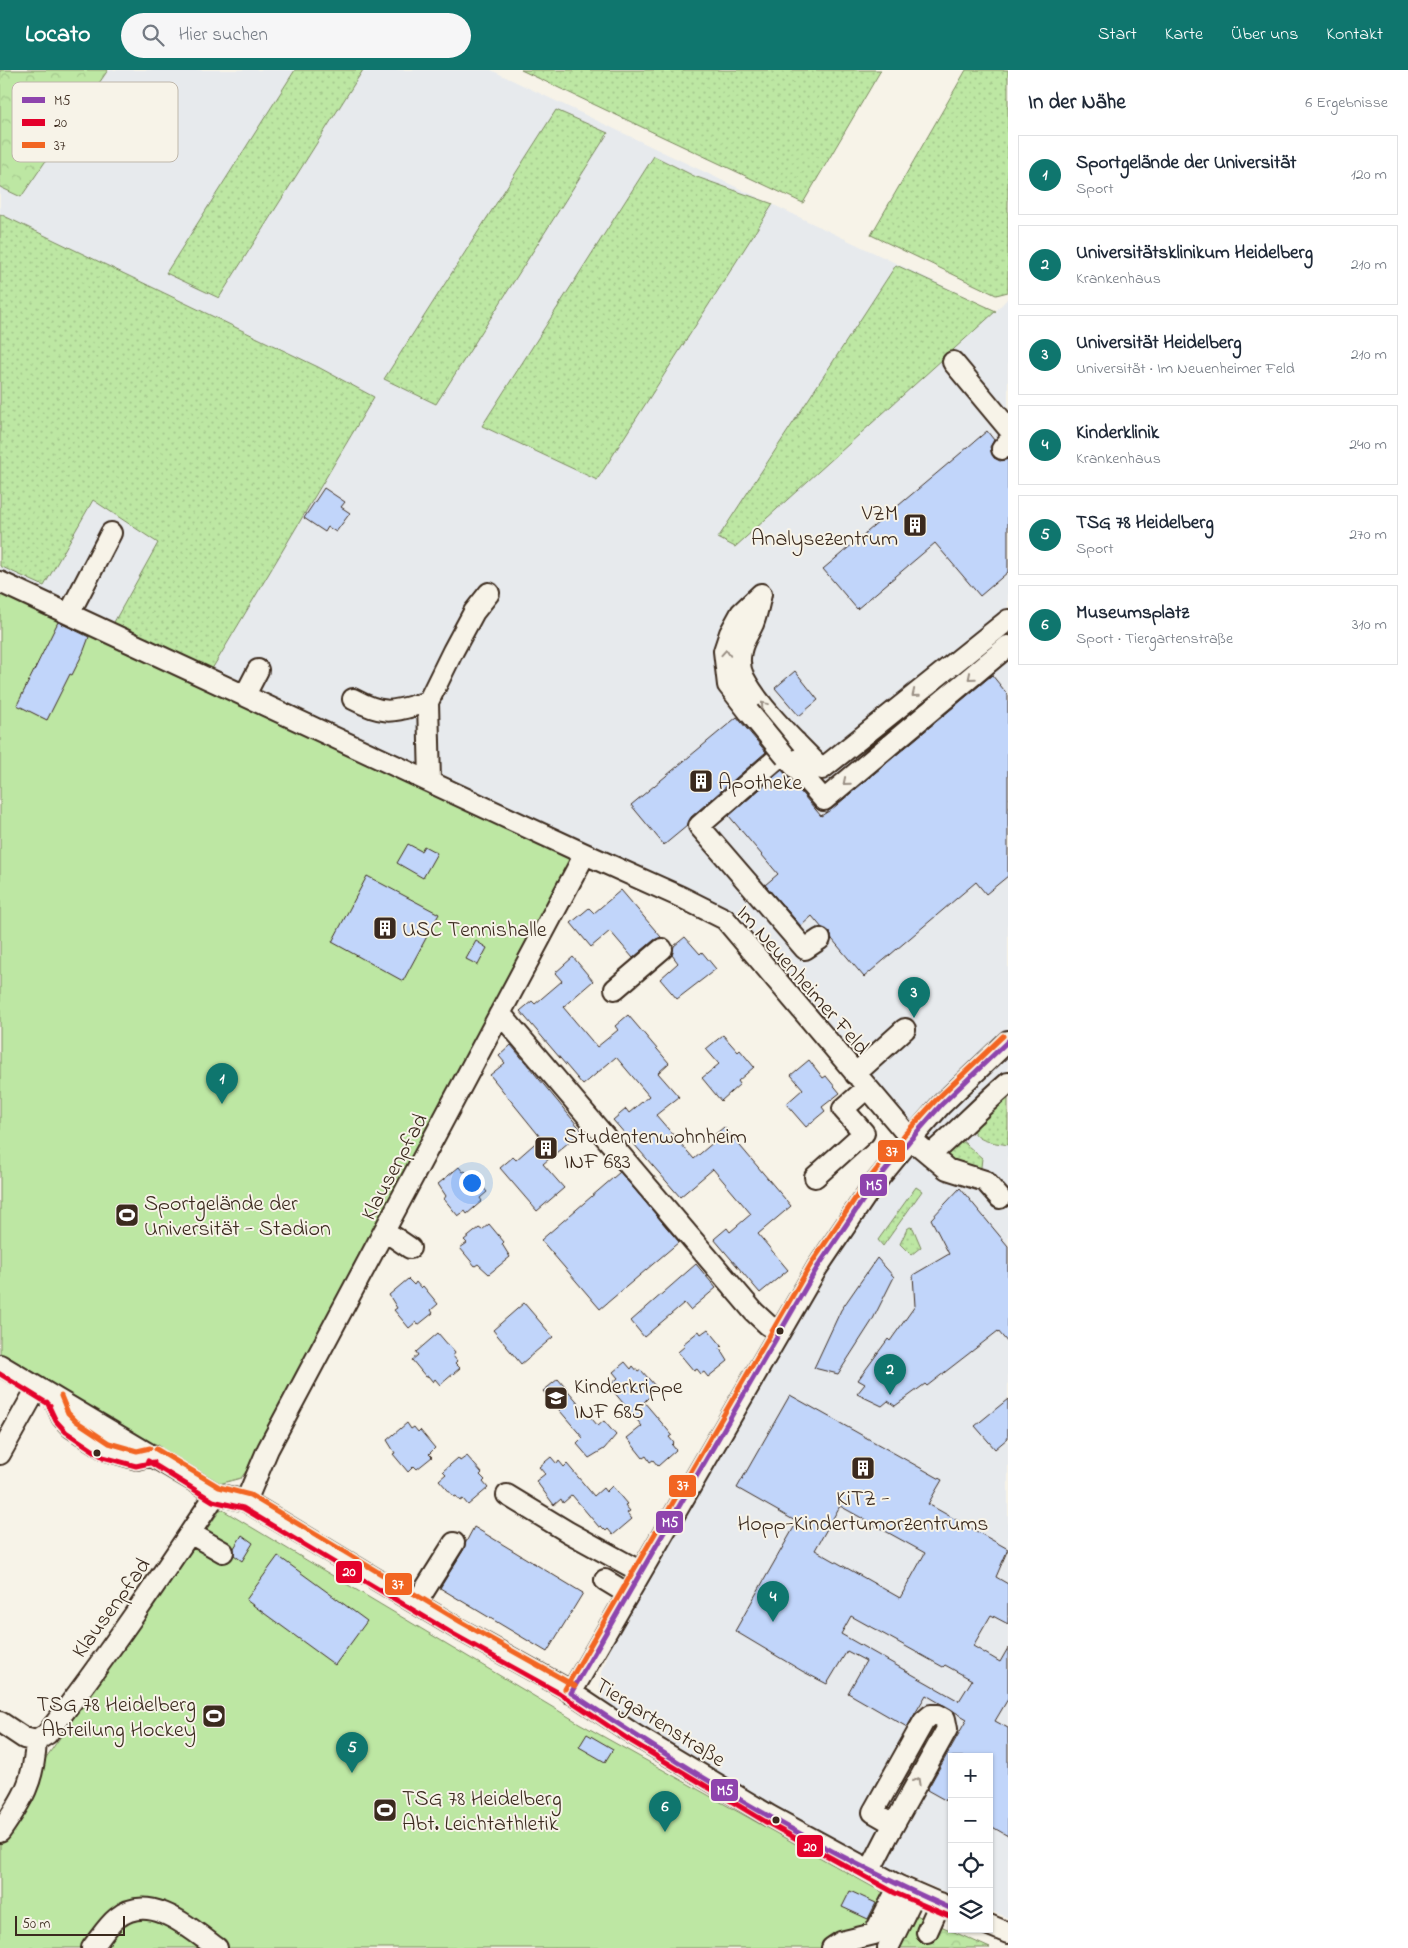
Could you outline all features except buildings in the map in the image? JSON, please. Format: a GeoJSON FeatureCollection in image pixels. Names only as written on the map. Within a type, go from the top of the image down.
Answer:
{"type":"FeatureCollection","features":[{"type":"Feature","properties":{"kind":"street"},"geometry":{"type":"LineString","coordinates":[[953,362],[1008,428]]}},
{"type":"Feature","properties":{"kind":"street"},"geometry":{"type":"LineString","coordinates":[[69,614],[111,533]]}},
{"type":"Feature","properties":{"kind":"street","name":"Im Neuenheimer Feld"},"geometry":{"type":"LineString","coordinates":[[0,582],[585,854],[681,896],[725,919],[910,1139],[947,1169],[985,1181],[1000,1198]]}},
{"type":"Feature","properties":{"kind":"street"},"geometry":{"type":"LineString","coordinates":[[430,781],[428,702],[474,612],[489,593]]}},
{"type":"Feature","properties":{"kind":"street"},"geometry":{"type":"LineString","coordinates":[[1008,620],[822,769],[791,750],[749,712],[728,686],[724,651],[730,633],[741,613],[761,594],[753,624],[745,636],[741,651],[740,663],[744,677],[791,750],[824,800],[1008,646]]}},
{"type":"Feature","properties":{"kind":"street"},"geometry":{"type":"LineString","coordinates":[[245,695],[258,670]]}},
{"type":"Feature","properties":{"kind":"street"},"geometry":{"type":"LineString","coordinates":[[354,699],[372,709],[384,712],[428,702]]}},
{"type":"Feature","properties":{"kind":"street"},"geometry":{"type":"LineString","coordinates":[[791,750],[699,826],[806,950],[820,939]]}},
{"type":"Feature","properties":{"kind":"street","name":"Klausenpfad"},"geometry":{"type":"LineString","coordinates":[[246,1501],[268,1449],[585,854]]}},
{"type":"Feature","properties":{"kind":"street"},"geometry":{"type":"LineString","coordinates":[[615,989],[662,949]]}},
{"type":"Feature","properties":{"kind":"street"},"geometry":{"type":"LineString","coordinates":[[500,1015],[506,1019],[754,1312],[768,1325],[779,1331]]}},
{"type":"Feature","properties":{"kind":"street"},"geometry":{"type":"LineString","coordinates":[[815,1177],[864,1133],[843,1108],[861,1081],[905,1029]]}},
{"type":"Feature","properties":{"kind":"street"},"geometry":{"type":"LineString","coordinates":[[571,1693],[817,1268],[871,1188],[910,1139],[960,1086],[1008,1041]]}},
{"type":"Feature","properties":{"kind":"street"},"geometry":{"type":"LineString","coordinates":[[930,1155],[1008,1083]]}},
{"type":"Feature","properties":{"kind":"street"},"geometry":{"type":"LineString","coordinates":[[385,1231],[410,1248]]}},
{"type":"Feature","properties":{"kind":"street","name":"Tiergartenstraße"},"geometry":{"type":"LineString","coordinates":[[0,1365],[216,1494],[246,1501],[417,1602],[457,1628],[571,1693],[635,1735],[770,1816],[907,1889],[946,1906]]}},
{"type":"Feature","properties":{"kind":"street"},"geometry":{"type":"LineString","coordinates":[[0,1454],[46,1394]]}},
{"type":"Feature","properties":{"kind":"street","name":"Klausenpfad"},"geometry":{"type":"LineString","coordinates":[[36,1741],[47,1734],[62,1714],[153,1589],[216,1494]]}},
{"type":"Feature","properties":{"kind":"street"},"geometry":{"type":"LineString","coordinates":[[507,1495],[568,1532],[641,1572]]}},
{"type":"Feature","properties":{"kind":"street"},"geometry":{"type":"LineString","coordinates":[[190,1533],[223,1552]]}},
{"type":"Feature","properties":{"kind":"street"},"geometry":{"type":"LineString","coordinates":[[417,1602],[454,1543]]}},
{"type":"Feature","properties":{"kind":"street"},"geometry":{"type":"LineString","coordinates":[[605,1580],[628,1594]]}},
{"type":"Feature","properties":{"kind":"street"},"geometry":{"type":"LineString","coordinates":[[870,1870],[947,1730],[945,1719],[938,1715],[931,1715],[924,1721],[873,1812],[894,1824]]}},
{"type":"Feature","properties":{"kind":"street"},"geometry":{"type":"LineString","coordinates":[[0,1722],[24,1738],[36,1741],[35,1758],[26,1792],[0,1832]]}},
{"type":"Feature","properties":{"kind":"street"},"geometry":{"type":"LineString","coordinates":[[909,1746],[930,1758]]}},
{"type":"Feature","properties":{"kind":"street"},"geometry":{"type":"LineString","coordinates":[[832,1948],[841,1942],[874,1934],[907,1889]]}},
{"type":"Feature","properties":{"kind":"street"},"geometry":{"type":"LineString","coordinates":[[888,1948],[907,1889]]}},
{"type":"Feature","properties":{"kind":"street"},"geometry":{"type":"LineString","coordinates":[[927,1932],[946,1906]]}},
{"type":"Feature","properties":{"kind":"street"},"geometry":{"type":"LineString","coordinates":[[92,1948],[118,1917],[129,1911],[142,1909],[157,1911],[182,1922],[217,1948]]}},
{"type":"Feature","properties":{"kind":"street"},"geometry":{"type":"LineString","coordinates":[[993,1927],[1008,1933]]}},
{"type":"Feature","properties":{"kind":"shaded area"},"geometry":{"type":"Polygon","coordinates":[[[0,70],[491,70],[996,311],[1008,298],[1008,1918],[993,1912],[993,1753],[948,1753],[948,1893],[858,1855],[626,1720],[610,1709],[602,1697],[600,1677],[618,1628],[765,1379],[822,1277],[878,1194],[927,1134],[908,1122],[730,914],[585,842],[465,792],[0,570],[0,70]]]}},
{"type":"Feature","properties":{"kind":"green space"},"geometry":{"type":"Polygon","coordinates":[[[0,70],[108,70],[100,82],[12,82],[12,162],[45,162],[21,197],[0,187],[0,70]]]}},
{"type":"Feature","properties":{"kind":"green space"},"geometry":{"type":"Polygon","coordinates":[[[295,70],[363,70],[219,298],[166,273],[295,70]]]}},
{"type":"Feature","properties":{"kind":"green space"},"geometry":{"type":"Polygon","coordinates":[[[521,70],[881,70],[803,203],[521,70]]]}},
{"type":"Feature","properties":{"kind":"green space"},"geometry":{"type":"Polygon","coordinates":[[[966,70],[1008,70],[1008,292],[996,295],[871,235],[966,70]]]}},
{"type":"Feature","properties":{"kind":"green space"},"geometry":{"type":"Polygon","coordinates":[[[556,110],[608,133],[436,404],[384,379],[556,110]]]}},
{"type":"Feature","properties":{"kind":"green space"},"geometry":{"type":"Polygon","coordinates":[[[654,156],[694,176],[773,204],[597,480],[482,426],[654,156]]]}},
{"type":"Feature","properties":{"kind":"green space"},"geometry":{"type":"Polygon","coordinates":[[[0,214],[318,367],[374,397],[212,669],[113,624],[158,543],[93,500],[44,586],[0,566],[0,214]]]}},
{"type":"Feature","properties":{"kind":"green space"},"geometry":{"type":"Polygon","coordinates":[[[896,265],[996,311],[735,547],[718,538],[896,265]]]}},
{"type":"Feature","properties":{"kind":"green space"},"geometry":{"type":"Polygon","coordinates":[[[0,580],[575,855],[264,1447],[241,1478],[215,1485],[0,1353],[0,580]]]}},
{"type":"Feature","properties":{"kind":"green space"},"geometry":{"type":"Polygon","coordinates":[[[1008,1089],[1008,1145],[981,1139],[972,1127],[1008,1089]]]}},
{"type":"Feature","properties":{"kind":"green space"},"geometry":{"type":"Polygon","coordinates":[[[960,1139],[982,1158],[980,1176],[944,1155],[960,1139]]]}},
{"type":"Feature","properties":{"kind":"green space"},"geometry":{"type":"Polygon","coordinates":[[[916,1187],[922,1191],[883,1246],[878,1240],[916,1187]]]}},
{"type":"Feature","properties":{"kind":"green space"},"geometry":{"type":"Polygon","coordinates":[[[913,1228],[921,1247],[911,1255],[900,1244],[907,1229],[913,1228]]]}},
{"type":"Feature","properties":{"kind":"green space"},"geometry":{"type":"Polygon","coordinates":[[[221,1509],[579,1723],[896,1900],[876,1937],[838,1948],[0,1948],[0,1823],[221,1509]]]}},
{"type":"Feature","properties":{"kind":"green space"},"geometry":{"type":"Polygon","coordinates":[[[914,1914],[948,1929],[948,1933],[956,1933],[990,1948],[897,1948],[914,1914]]]}},
{"type":"Feature","properties":{"kind":"transit line","name":"37"},"geometry":{"type":"LineString","coordinates":[[565,1689],[811,1264],[865,1184],[905,1134],[936,1100],[1003,1036]]}},
{"type":"Feature","properties":{"kind":"transit line","name":"M5"},"geometry":{"type":"LineString","coordinates":[[571,1693],[817,1268],[871,1188],[911,1139],[941,1105],[1008,1041]]}},
{"type":"Feature","properties":{"kind":"transit line","name":"20"},"geometry":{"type":"LineString","coordinates":[[0,1374],[50,1405]]}},
{"type":"Feature","properties":{"kind":"transit line","name":"37"},"geometry":{"type":"LineString","coordinates":[[61,1396],[68,1413],[76,1421],[109,1443],[137,1451],[150,1448]]}},
{"type":"Feature","properties":{"kind":"transit line","name":"20"},"geometry":{"type":"LineString","coordinates":[[47,1402],[56,1421],[66,1432],[103,1457],[136,1466],[154,1462]]}},
{"type":"Feature","properties":{"kind":"transit line","name":"37"},"geometry":{"type":"LineString","coordinates":[[156,1449],[219,1487],[250,1495],[461,1622],[575,1686]]}},
{"type":"Feature","properties":{"kind":"transit line","name":"20"},"geometry":{"type":"LineString","coordinates":[[148,1461],[213,1501],[243,1508],[453,1634],[559,1693],[631,1741],[766,1822],[895,1893],[948,1916]]}},
{"type":"Feature","properties":{"kind":"transit line","name":"M5"},"geometry":{"type":"LineString","coordinates":[[571,1693],[709,1781],[804,1836],[853,1862],[948,1907]]}},
{"type":"Feature","properties":{"kind":"place","name":"VZM Analysezentrum"},"geometry":{"type":"Point","coordinates":[915,525]}},
{"type":"Feature","properties":{"kind":"place","name":"Apotheke"},"geometry":{"type":"Point","coordinates":[701,781]}},
{"type":"Feature","properties":{"kind":"place","name":"USC Tennishalle"},"geometry":{"type":"Point","coordinates":[385,928]}},
{"type":"Feature","properties":{"kind":"place","name":"Universität Heidelberg"},"geometry":{"type":"Point","coordinates":[914,1018]}},
{"type":"Feature","properties":{"kind":"place","name":"Sportgelände der Universität"},"geometry":{"type":"Point","coordinates":[222,1104]}},
{"type":"Feature","properties":{"kind":"place","name":"Studentenwohnheim INF 683"},"geometry":{"type":"Point","coordinates":[546,1148]}},
{"type":"Feature","properties":{"kind":"place","name":"Sportgelände der Universität - Stadion"},"geometry":{"type":"Point","coordinates":[127,1215]}},
{"type":"Feature","properties":{"kind":"place","name":"Universitätsklinikum Heidelberg"},"geometry":{"type":"Point","coordinates":[890,1395]}},
{"type":"Feature","properties":{"kind":"place","name":"Kinderkrippe INF 685"},"geometry":{"type":"Point","coordinates":[556,1398]}},
{"type":"Feature","properties":{"kind":"place","name":"KiTZ - Hopp-Kindertumorzentrums"},"geometry":{"type":"Point","coordinates":[863,1468]}},
{"type":"Feature","properties":{"kind":"place","name":"Kinderklinik"},"geometry":{"type":"Point","coordinates":[773,1622]}},
{"type":"Feature","properties":{"kind":"place","name":"TSG 78 Heidelberg Abteilung Hockey"},"geometry":{"type":"Point","coordinates":[214,1716]}},
{"type":"Feature","properties":{"kind":"place","name":"TSG 78 Heidelberg"},"geometry":{"type":"Point","coordinates":[352,1773]}},
{"type":"Feature","properties":{"kind":"place","name":"TSG 78 Heidelberg Abt. Leichtathletik"},"geometry":{"type":"Point","coordinates":[385,1810]}},
{"type":"Feature","properties":{"kind":"place","name":"Museumsplatz"},"geometry":{"type":"Point","coordinates":[665,1832]}}]}
